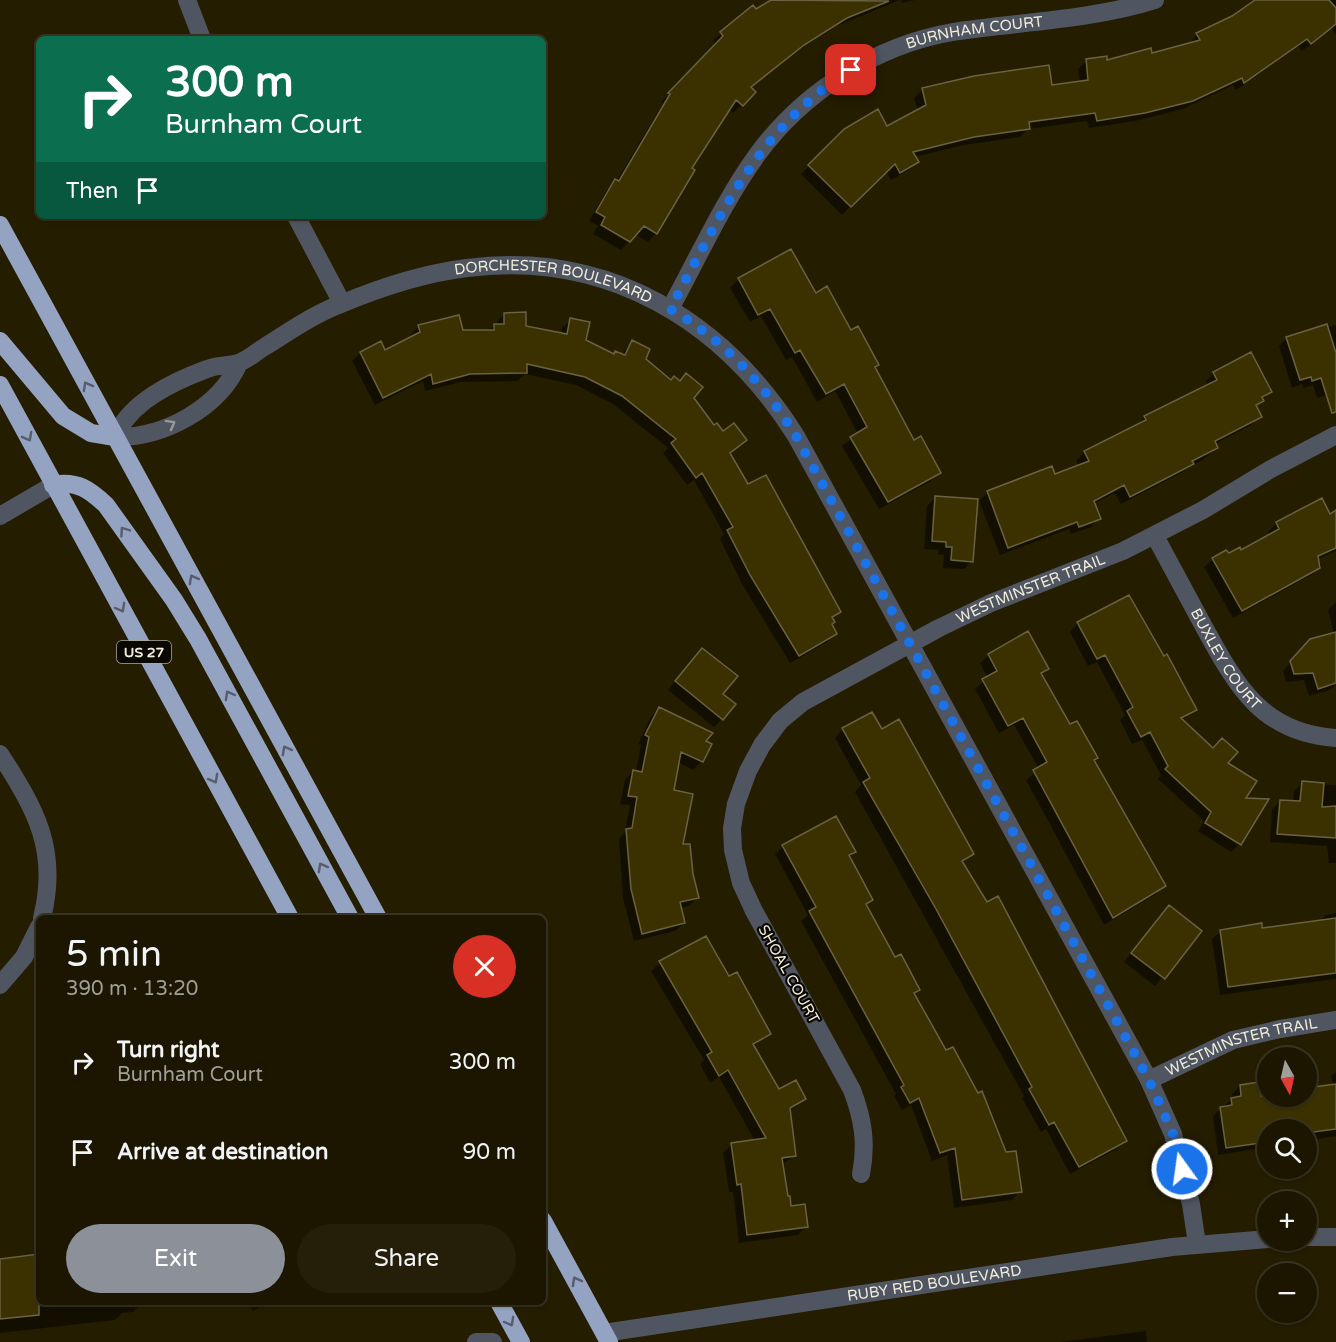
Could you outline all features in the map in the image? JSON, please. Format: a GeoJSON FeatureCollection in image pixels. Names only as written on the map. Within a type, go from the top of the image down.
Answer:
{"type":"FeatureCollection","features":[{"type":"Feature","properties":{"kind":"highway"},"geometry":{"type":"LineString","coordinates":[[0,225],[376,915]]}},
{"type":"Feature","properties":{"kind":"highway"},"geometry":{"type":"LineString","coordinates":[[0,341],[63,416],[91,433],[115,437]]}},
{"type":"Feature","properties":{"kind":"highway","name":"US 27"},"geometry":{"type":"LineString","coordinates":[[0,385],[288,915]]}},
{"type":"Feature","properties":{"kind":"highway"},"geometry":{"type":"LineString","coordinates":[[53,485],[75,484],[96,496],[174,600],[348,915]]}},
{"type":"Feature","properties":{"kind":"highway"},"geometry":{"type":"LineString","coordinates":[[546,1227],[606,1337]]}},
{"type":"Feature","properties":{"kind":"highway"},"geometry":{"type":"LineString","coordinates":[[501,1305],[521,1342]]}},
{"type":"Feature","properties":{"kind":"street"},"geometry":{"type":"LineString","coordinates":[[187,0],[201,36]]}},
{"type":"Feature","properties":{"kind":"street","name":"BURNHAM COURT"},"geometry":{"type":"LineString","coordinates":[[670,309],[757,155],[796,110],[836,79],[883,54],[934,36],[1115,9],[1155,0]]}},
{"type":"Feature","properties":{"kind":"street"},"geometry":{"type":"LineString","coordinates":[[298,219],[342,303]]}},
{"type":"Feature","properties":{"kind":"street","name":"DORCHESTER BOULEVARD"},"geometry":{"type":"LineString","coordinates":[[115,437],[127,416],[147,399],[208,368],[239,363],[319,314],[342,303],[412,279],[448,271],[485,266],[522,266],[560,270],[627,288],[670,309],[700,328],[731,354],[772,400],[796,436],[1149,1080],[1173,1134],[1191,1204],[1197,1244]]}},
{"type":"Feature","properties":{"kind":"street"},"geometry":{"type":"LineString","coordinates":[[115,437],[153,433],[207,404],[226,386],[239,363]]}},
{"type":"Feature","properties":{"kind":"street","name":"WESTMINSTER TRAIL"},"geometry":{"type":"LineString","coordinates":[[748,771],[762,745],[780,721],[803,702],[991,603],[1090,566],[1155,536],[1336,435]]}},
{"type":"Feature","properties":{"kind":"street"},"geometry":{"type":"LineString","coordinates":[[0,516],[53,485]]}},
{"type":"Feature","properties":{"kind":"street","name":"BUXLEY COURT"},"geometry":{"type":"LineString","coordinates":[[1155,536],[1230,675],[1248,698],[1260,710],[1288,727],[1304,733],[1336,738]]}},
{"type":"Feature","properties":{"kind":"street"},"geometry":{"type":"LineString","coordinates":[[0,754],[33,806],[43,836],[48,874],[42,915]]}},
{"type":"Feature","properties":{"kind":"street","name":"SHOAL COURT"},"geometry":{"type":"LineString","coordinates":[[748,771],[736,804],[732,828],[733,850],[741,883],[852,1090],[861,1115],[865,1139],[861,1174]]}},
{"type":"Feature","properties":{"kind":"street"},"geometry":{"type":"LineString","coordinates":[[0,985],[24,957],[36,933]]}},
{"type":"Feature","properties":{"kind":"street","name":"WESTMINSTER TRAIL"},"geometry":{"type":"LineString","coordinates":[[1149,1080],[1233,1040],[1280,1029],[1336,1020]]}},
{"type":"Feature","properties":{"kind":"street"},"geometry":{"type":"LineString","coordinates":[[1317,1237],[1336,1237]]}},
{"type":"Feature","properties":{"kind":"street","name":"RUBY RED BOULEVARD"},"geometry":{"type":"LineString","coordinates":[[606,1337],[1197,1244],[1257,1240]]}},
{"type":"Feature","properties":{"kind":"street"},"geometry":{"type":"LineString","coordinates":[[476,1342],[493,1342]]}},
{"type":"Feature","properties":{"kind":"building"},"geometry":{"type":"Polygon","coordinates":[[[771,0],[889,1],[847,18],[804,45],[751,87],[756,92],[743,106],[736,100],[692,168],[695,170],[657,234],[644,226],[630,242],[601,225],[605,217],[596,212],[615,179],[619,181],[670,94],[668,93],[723,36],[720,32],[753,5],[756,9],[771,0]]]}},
{"type":"Feature","properties":{"kind":"building"},"geometry":{"type":"Polygon","coordinates":[[[1255,0],[1329,0],[1336,8],[1336,24],[1311,44],[1307,39],[1244,83],[1242,78],[1193,101],[1145,113],[1097,121],[1095,113],[1029,122],[1030,129],[974,137],[913,152],[919,162],[900,173],[895,164],[851,207],[808,165],[844,129],[878,109],[887,126],[926,105],[922,88],[974,76],[1049,65],[1052,85],[1088,80],[1086,59],[1107,56],[1107,60],[1151,48],[1152,53],[1200,40],[1196,33],[1232,16],[1255,0]]]}},
{"type":"Feature","properties":{"kind":"building"},"geometry":{"type":"Polygon","coordinates":[[[791,249],[816,293],[827,286],[851,330],[858,326],[879,365],[875,367],[914,440],[921,436],[941,473],[888,502],[850,437],[867,427],[844,384],[826,394],[800,350],[795,353],[770,309],[758,315],[738,278],[791,249]]]}},
{"type":"Feature","properties":{"kind":"building"},"geometry":{"type":"Polygon","coordinates":[[[526,312],[526,326],[567,334],[570,318],[590,322],[586,340],[614,354],[615,351],[625,355],[632,340],[650,349],[646,359],[671,380],[674,376],[680,381],[686,373],[703,387],[694,398],[714,425],[717,423],[723,431],[734,423],[747,440],[730,453],[748,484],[766,475],[841,612],[832,617],[835,622],[832,624],[837,634],[799,656],[750,575],[727,530],[733,527],[702,473],[696,478],[671,443],[676,439],[622,396],[585,377],[527,364],[527,373],[470,374],[433,384],[431,374],[383,398],[360,352],[381,341],[385,350],[420,332],[418,325],[459,315],[463,330],[494,330],[494,324],[504,324],[504,313],[526,312]]]}},
{"type":"Feature","properties":{"kind":"building"},"geometry":{"type":"Polygon","coordinates":[[[1327,324],[1336,353],[1336,412],[1332,413],[1321,378],[1312,381],[1311,377],[1300,380],[1286,337],[1327,324]]]}},
{"type":"Feature","properties":{"kind":"building"},"geometry":{"type":"Polygon","coordinates":[[[1251,352],[1272,392],[1262,397],[1264,401],[1256,405],[1262,417],[1215,441],[1218,448],[1192,461],[1194,464],[1130,497],[1124,485],[1094,501],[1101,519],[1079,527],[1077,522],[1008,548],[987,491],[1052,466],[1055,474],[1089,461],[1084,451],[1146,420],[1144,416],[1217,380],[1213,372],[1251,352]]]}},
{"type":"Feature","properties":{"kind":"building"},"geometry":{"type":"Polygon","coordinates":[[[935,496],[978,499],[973,562],[951,560],[952,547],[946,547],[946,542],[932,541],[935,496]]]}},
{"type":"Feature","properties":{"kind":"building"},"geometry":{"type":"Polygon","coordinates":[[[1322,498],[1330,514],[1336,510],[1336,548],[1318,556],[1320,568],[1242,611],[1212,558],[1226,550],[1229,553],[1240,547],[1241,550],[1279,529],[1276,522],[1322,498]]]}},
{"type":"Feature","properties":{"kind":"building"},"geometry":{"type":"Polygon","coordinates":[[[1129,595],[1164,656],[1167,654],[1197,710],[1181,718],[1213,748],[1222,738],[1238,752],[1228,763],[1257,781],[1246,798],[1269,799],[1241,845],[1205,823],[1211,812],[1165,769],[1168,766],[1150,732],[1141,737],[1127,711],[1133,707],[1105,655],[1097,659],[1077,622],[1129,595]]]}},
{"type":"Feature","properties":{"kind":"building"},"geometry":{"type":"Polygon","coordinates":[[[1028,631],[1049,669],[1041,673],[1070,724],[1077,721],[1098,758],[1094,760],[1166,886],[1113,918],[1033,770],[1047,762],[1023,718],[1008,726],[982,679],[997,671],[988,654],[1028,631]]]}},
{"type":"Feature","properties":{"kind":"building"},"geometry":{"type":"Polygon","coordinates":[[[1336,632],[1336,683],[1318,689],[1313,673],[1294,674],[1290,661],[1310,639],[1336,632]]]}},
{"type":"Feature","properties":{"kind":"building"},"geometry":{"type":"Polygon","coordinates":[[[702,648],[738,676],[723,694],[736,704],[723,720],[675,681],[702,648]]]}},
{"type":"Feature","properties":{"kind":"building"},"geometry":{"type":"Polygon","coordinates":[[[659,707],[713,733],[706,741],[712,744],[703,762],[681,752],[674,790],[693,794],[683,844],[690,844],[693,874],[699,898],[680,902],[685,923],[642,934],[631,889],[626,829],[632,828],[637,797],[628,796],[633,770],[642,772],[649,737],[645,735],[659,707]]]}},
{"type":"Feature","properties":{"kind":"building"},"geometry":{"type":"Polygon","coordinates":[[[872,712],[882,729],[899,719],[974,854],[962,861],[987,902],[998,896],[1127,1141],[1079,1167],[1054,1122],[1049,1125],[1029,1089],[1032,1087],[936,909],[863,782],[870,778],[842,728],[872,712]]]}},
{"type":"Feature","properties":{"kind":"building"},"geometry":{"type":"Polygon","coordinates":[[[1302,781],[1324,783],[1322,807],[1336,806],[1336,838],[1277,834],[1280,800],[1300,801],[1302,781]]]}},
{"type":"Feature","properties":{"kind":"building"},"geometry":{"type":"Polygon","coordinates":[[[836,816],[856,852],[849,855],[873,900],[866,904],[895,957],[901,954],[920,990],[914,993],[946,1050],[953,1047],[978,1093],[982,1091],[1006,1152],[1016,1151],[1022,1192],[962,1200],[955,1148],[940,1153],[919,1098],[910,1103],[901,1087],[904,1085],[809,911],[816,907],[782,845],[836,816]]]}},
{"type":"Feature","properties":{"kind":"building"},"geometry":{"type":"Polygon","coordinates":[[[1169,905],[1202,931],[1165,979],[1131,953],[1169,905]]]}},
{"type":"Feature","properties":{"kind":"building"},"geometry":{"type":"Polygon","coordinates":[[[1336,918],[1336,973],[1228,987],[1220,930],[1262,923],[1262,928],[1336,918]]]}},
{"type":"Feature","properties":{"kind":"building"},"geometry":{"type":"Polygon","coordinates":[[[706,936],[729,976],[737,972],[771,1034],[753,1044],[779,1089],[796,1080],[806,1099],[790,1108],[796,1156],[782,1158],[791,1206],[805,1204],[808,1227],[747,1235],[741,1184],[737,1185],[731,1143],[766,1138],[728,1070],[719,1076],[707,1055],[712,1052],[659,961],[706,936]]]}},
{"type":"Feature","properties":{"kind":"building"},"geometry":{"type":"Polygon","coordinates":[[[1257,1082],[1257,1107],[1317,1107],[1317,1087],[1336,1084],[1336,1129],[1317,1132],[1317,1119],[1257,1119],[1257,1143],[1226,1148],[1220,1107],[1232,1105],[1231,1098],[1241,1096],[1240,1085],[1257,1082]]]}},
{"type":"Feature","properties":{"kind":"building"},"geometry":{"type":"Polygon","coordinates":[[[36,1254],[36,1305],[39,1305],[39,1315],[0,1319],[0,1259],[36,1254]]]}},
{"type":"Feature","properties":{"kind":"route"},"geometry":{"type":"LineString","coordinates":[[851,70],[796,110],[766,143],[748,168],[670,309],[700,328],[746,368],[772,400],[796,436],[1149,1080],[1173,1134],[1182,1169]]}}]}
